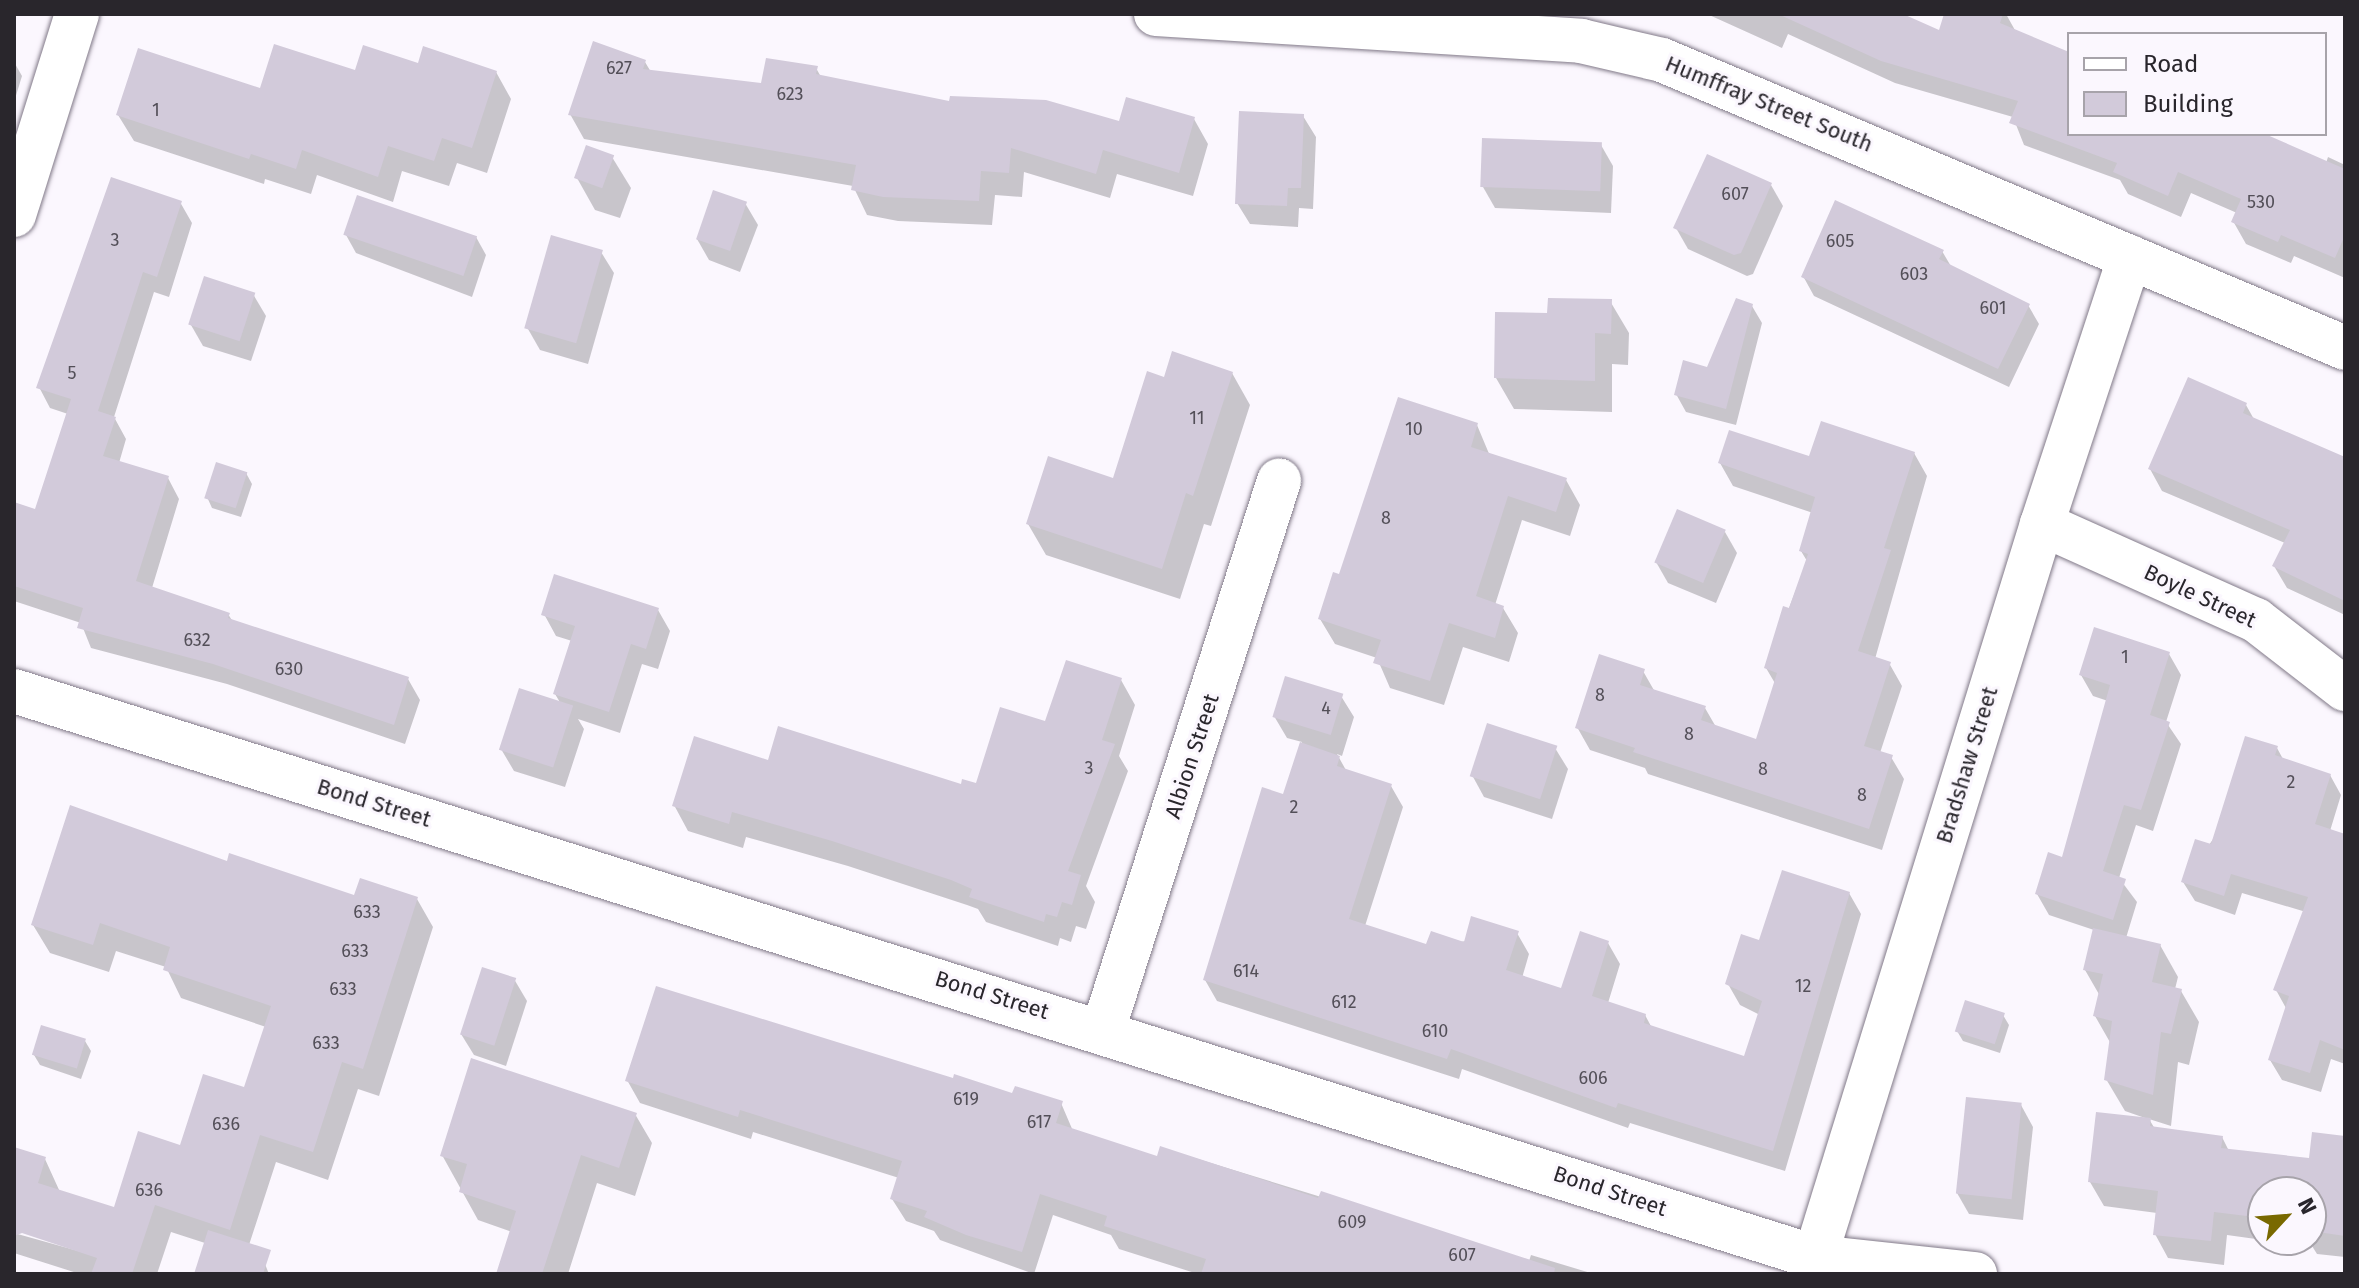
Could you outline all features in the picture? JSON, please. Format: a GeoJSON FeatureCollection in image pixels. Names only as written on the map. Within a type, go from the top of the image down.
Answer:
{"type":"FeatureCollection","features":[{"type":"Feature","properties":{"kind":"street"},"geometry":{"type":"LineString","coordinates":[[14,215],[77,14]]}},
{"type":"Feature","properties":{"kind":"street","name":"Humffray Street South"},"geometry":{"type":"LineString","coordinates":[[1156,14],[1615,47],[1703,74],[2345,348]]}},
{"type":"Feature","properties":{"kind":"street","name":"Bradshaw Street"},"geometry":{"type":"LineString","coordinates":[[1812,1266],[2042,524],[2130,257]]}},
{"type":"Feature","properties":{"kind":"street","name":"Albion Street"},"geometry":{"type":"LineString","coordinates":[[1103,1030],[1279,481]]}},
{"type":"Feature","properties":{"kind":"street","name":"Boyle Street"},"geometry":{"type":"LineString","coordinates":[[2042,524],[2256,620],[2345,689]]}},
{"type":"Feature","properties":{"kind":"street","name":"Bond Street"},"geometry":{"type":"LineString","coordinates":[[14,691],[1103,1030],[1812,1266],[1975,1274]]}},
{"type":"Feature","properties":{"kind":"building"},"geometry":{"type":"Polygon","coordinates":[[[1778,14],[1903,14],[1939,30],[1944,14],[2003,14],[2000,23],[2067,51],[2067,136],[2270,136],[2345,169],[2345,235],[2335,258],[2281,235],[2278,242],[2231,222],[2241,199],[2178,172],[2168,196],[2113,172],[2117,163],[2009,123],[2018,101],[1881,61],[1778,14]]]}},
{"type":"Feature","properties":{"kind":"building"},"geometry":{"type":"Polygon","coordinates":[[[593,41],[646,60],[643,69],[761,83],[766,58],[818,66],[816,74],[949,101],[950,96],[1046,100],[1119,121],[1126,97],[1195,117],[1179,173],[1103,150],[1096,174],[1011,148],[1009,173],[981,171],[979,201],[883,197],[851,190],[856,165],[568,115],[593,41]]]}},
{"type":"Feature","properties":{"kind":"building"},"geometry":{"type":"Polygon","coordinates":[[[274,44],[355,70],[363,45],[418,63],[423,46],[497,71],[472,148],[442,138],[434,161],[388,146],[378,177],[302,150],[296,169],[251,154],[249,159],[116,115],[138,48],[260,88],[274,44]]]}},
{"type":"Feature","properties":{"kind":"building"},"geometry":{"type":"Polygon","coordinates":[[[1239,111],[1304,114],[1301,188],[1288,188],[1287,206],[1235,204],[1239,111]]]}},
{"type":"Feature","properties":{"kind":"building"},"geometry":{"type":"Polygon","coordinates":[[[1482,138],[1602,142],[1600,191],[1480,187],[1482,138]]]}},
{"type":"Feature","properties":{"kind":"building"},"geometry":{"type":"Polygon","coordinates":[[[586,145],[614,155],[602,188],[574,178],[586,145]]]}},
{"type":"Feature","properties":{"kind":"building"},"geometry":{"type":"Polygon","coordinates":[[[1707,154],[1772,183],[1741,253],[1734,255],[1673,228],[1707,154]]]}},
{"type":"Feature","properties":{"kind":"building"},"geometry":{"type":"Polygon","coordinates":[[[111,177],[182,201],[157,277],[143,272],[98,411],[116,417],[103,456],[169,476],[136,581],[230,613],[228,618],[409,677],[394,725],[213,664],[77,628],[83,608],[14,586],[14,502],[35,509],[71,399],[36,388],[111,177]]]}},
{"type":"Feature","properties":{"kind":"building"},"geometry":{"type":"Polygon","coordinates":[[[713,190],[747,202],[730,251],[696,239],[713,190]]]}},
{"type":"Feature","properties":{"kind":"building"},"geometry":{"type":"Polygon","coordinates":[[[357,195],[477,236],[463,276],[343,235],[357,195]]]}},
{"type":"Feature","properties":{"kind":"building"},"geometry":{"type":"Polygon","coordinates":[[[1835,200],[1944,250],[1939,259],[2030,304],[1998,369],[1801,277],[1835,200]]]}},
{"type":"Feature","properties":{"kind":"building"},"geometry":{"type":"Polygon","coordinates":[[[551,235],[603,250],[576,343],[524,328],[551,235]]]}},
{"type":"Feature","properties":{"kind":"building"},"geometry":{"type":"Polygon","coordinates":[[[204,276],[255,293],[240,341],[188,325],[204,276]]]}},
{"type":"Feature","properties":{"kind":"building"},"geometry":{"type":"Polygon","coordinates":[[[1548,298],[1612,299],[1611,334],[1595,333],[1595,381],[1494,378],[1495,312],[1547,313],[1548,298]]]}},
{"type":"Feature","properties":{"kind":"building"},"geometry":{"type":"Polygon","coordinates":[[[1736,298],[1753,304],[1726,409],[1674,395],[1683,360],[1707,367],[1736,298]]]}},
{"type":"Feature","properties":{"kind":"building"},"geometry":{"type":"Polygon","coordinates":[[[1172,351],[1233,372],[1193,496],[1186,493],[1162,569],[1026,524],[1048,456],[1113,478],[1147,371],[1164,377],[1172,351]]]}},
{"type":"Feature","properties":{"kind":"building"},"geometry":{"type":"Polygon","coordinates":[[[2188,377],[2247,403],[2243,413],[2345,457],[2345,601],[2272,566],[2290,530],[2148,469],[2188,377]]]}},
{"type":"Feature","properties":{"kind":"building"},"geometry":{"type":"Polygon","coordinates":[[[1398,397],[1478,423],[1471,447],[1567,478],[1556,512],[1508,496],[1476,596],[1504,606],[1495,638],[1449,623],[1430,681],[1373,663],[1381,640],[1318,619],[1333,572],[1339,574],[1398,397]]]}},
{"type":"Feature","properties":{"kind":"building"},"geometry":{"type":"Polygon","coordinates":[[[1821,421],[1915,452],[1884,548],[1891,550],[1858,651],[1891,662],[1864,746],[1893,755],[1869,829],[1633,752],[1635,748],[1575,728],[1599,654],[1645,669],[1640,685],[1706,706],[1701,720],[1756,739],[1777,673],[1764,668],[1783,606],[1789,608],[1808,554],[1799,551],[1815,497],[1718,463],[1729,430],[1809,456],[1821,421]]]}},
{"type":"Feature","properties":{"kind":"building"},"geometry":{"type":"Polygon","coordinates":[[[216,462],[247,472],[236,508],[204,498],[216,462]]]}},
{"type":"Feature","properties":{"kind":"building"},"geometry":{"type":"Polygon","coordinates":[[[1677,509],[1726,530],[1703,583],[1654,562],[1677,509]]]}},
{"type":"Feature","properties":{"kind":"building"},"geometry":{"type":"Polygon","coordinates":[[[554,574],[659,608],[646,649],[631,644],[609,712],[553,694],[575,626],[541,615],[554,574]]]}},
{"type":"Feature","properties":{"kind":"building"},"geometry":{"type":"Polygon","coordinates":[[[2094,627],[2170,652],[2150,715],[2170,722],[2141,810],[2124,805],[2103,871],[2126,879],[2113,920],[2035,894],[2048,852],[2062,857],[2110,685],[2079,675],[2094,627]]]}},
{"type":"Feature","properties":{"kind":"building"},"geometry":{"type":"Polygon","coordinates":[[[1066,660],[1122,678],[1102,740],[1115,744],[1068,871],[1081,875],[1072,905],[1062,902],[1057,917],[1046,914],[1044,922],[969,897],[972,889],[951,880],[832,841],[732,812],[729,824],[672,806],[694,736],[768,760],[778,726],[961,784],[962,779],[976,783],[1000,707],[1045,721],[1066,660]]]}},
{"type":"Feature","properties":{"kind":"building"},"geometry":{"type":"Polygon","coordinates":[[[1285,676],[1343,694],[1331,735],[1272,717],[1285,676]]]}},
{"type":"Feature","properties":{"kind":"building"},"geometry":{"type":"Polygon","coordinates":[[[519,688],[573,706],[553,767],[499,750],[519,688]]]}},
{"type":"Feature","properties":{"kind":"building"},"geometry":{"type":"Polygon","coordinates":[[[1487,723],[1557,746],[1540,799],[1470,776],[1487,723]]]}},
{"type":"Feature","properties":{"kind":"building"},"geometry":{"type":"Polygon","coordinates":[[[2245,736],[2278,746],[2275,755],[2331,774],[2315,824],[2345,834],[2345,1050],[2320,1040],[2310,1073],[2268,1060],[2289,996],[2273,990],[2308,897],[2231,874],[2224,896],[2181,882],[2195,839],[2211,844],[2245,736]]]}},
{"type":"Feature","properties":{"kind":"building"},"geometry":{"type":"Polygon","coordinates":[[[1300,742],[1340,756],[1337,766],[1392,784],[1349,919],[1426,944],[1431,931],[1464,942],[1471,916],[1519,931],[1506,970],[1561,988],[1580,931],[1609,941],[1592,996],[1646,1014],[1644,1023],[1744,1056],[1762,1001],[1725,984],[1741,934],[1759,940],[1782,870],[1850,892],[1773,1151],[1618,1103],[1616,1108],[1451,1049],[1447,1059],[1203,980],[1262,787],[1283,794],[1300,742]]]}},
{"type":"Feature","properties":{"kind":"building"},"geometry":{"type":"Polygon","coordinates":[[[70,805],[227,861],[229,853],[354,895],[360,878],[418,897],[363,1069],[342,1062],[313,1152],[260,1135],[230,1230],[155,1205],[132,1274],[91,1274],[97,1258],[22,1233],[14,1236],[14,1147],[46,1157],[38,1183],[114,1207],[138,1131],[180,1145],[203,1074],[244,1087],[271,1006],[163,970],[170,947],[100,923],[93,945],[31,925],[70,805]]]}},
{"type":"Feature","properties":{"kind":"building"},"geometry":{"type":"Polygon","coordinates":[[[2093,928],[2161,944],[2152,982],[2182,989],[2171,1034],[2161,1032],[2153,1095],[2104,1080],[2112,1021],[2093,1016],[2103,974],[2083,970],[2093,928]]]}},
{"type":"Feature","properties":{"kind":"building"},"geometry":{"type":"Polygon","coordinates":[[[482,967],[516,978],[494,1046],[460,1035],[482,967]]]}},
{"type":"Feature","properties":{"kind":"building"},"geometry":{"type":"Polygon","coordinates":[[[656,986],[953,1078],[954,1074],[1012,1093],[1015,1086],[1063,1101],[1056,1123],[1157,1156],[1160,1146],[1318,1198],[1321,1191],[1555,1268],[1554,1274],[1201,1274],[1206,1259],[1104,1226],[1107,1216],[1040,1194],[1022,1252],[966,1235],[924,1217],[927,1211],[890,1199],[902,1161],[740,1110],[738,1117],[625,1081],[656,986]]]}},
{"type":"Feature","properties":{"kind":"building"},"geometry":{"type":"Polygon","coordinates":[[[1965,1000],[2005,1013],[1995,1044],[1955,1031],[1965,1000]]]}},
{"type":"Feature","properties":{"kind":"building"},"geometry":{"type":"Polygon","coordinates":[[[41,1025],[86,1039],[77,1068],[32,1055],[41,1025]]]}},
{"type":"Feature","properties":{"kind":"building"},"geometry":{"type":"Polygon","coordinates":[[[471,1058],[637,1113],[619,1168],[581,1155],[542,1274],[496,1274],[516,1211],[459,1192],[467,1164],[440,1156],[471,1058]]]}},
{"type":"Feature","properties":{"kind":"building"},"geometry":{"type":"Polygon","coordinates":[[[1966,1097],[2022,1103],[2012,1199],[1956,1193],[1966,1097]]]}},
{"type":"Feature","properties":{"kind":"building"},"geometry":{"type":"Polygon","coordinates":[[[2096,1112],[2151,1118],[2150,1126],[2223,1136],[2221,1148],[2309,1158],[2312,1132],[2345,1136],[2345,1236],[2327,1233],[2327,1176],[2247,1176],[2247,1216],[2214,1212],[2211,1241],[2153,1235],[2158,1191],[2088,1182],[2096,1112]]]}},
{"type":"Feature","properties":{"kind":"building"},"geometry":{"type":"Polygon","coordinates":[[[208,1230],[271,1250],[263,1274],[194,1274],[208,1230]]]}}]}
